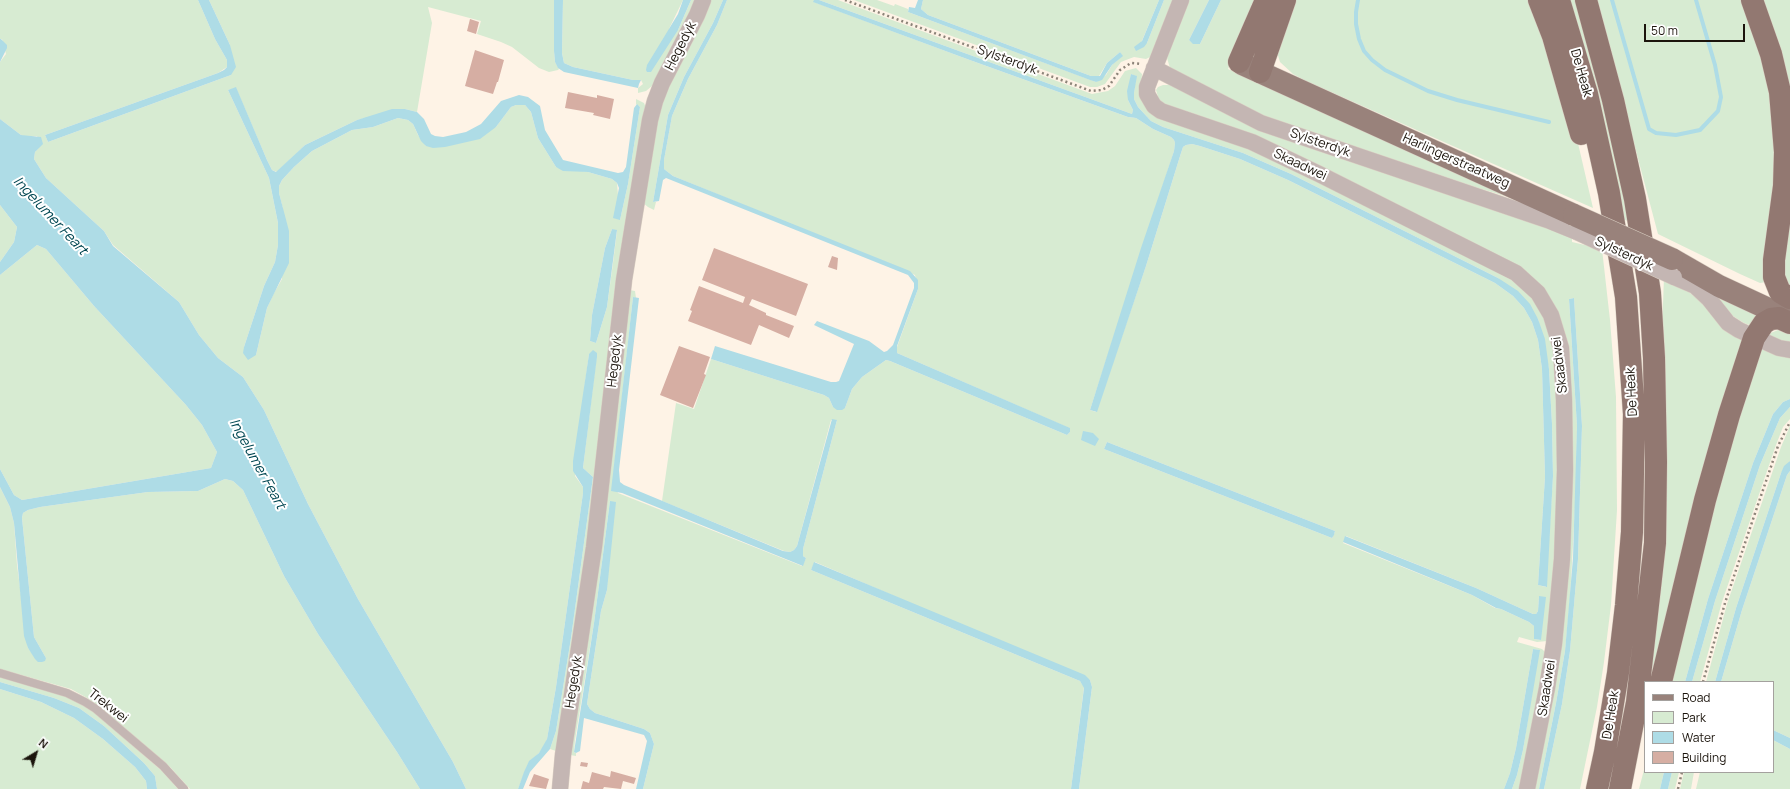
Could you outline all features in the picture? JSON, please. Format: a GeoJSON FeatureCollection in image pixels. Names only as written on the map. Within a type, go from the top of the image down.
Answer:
{"type":"FeatureCollection","features":[{"type":"Feature","properties":{"kind":"highway"},"geometry":{"type":"LineString","coordinates":[[1239,62],[1266,0]]}},
{"type":"Feature","properties":{"kind":"highway"},"geometry":{"type":"LineString","coordinates":[[1260,72],[1285,0]]}},
{"type":"Feature","properties":{"kind":"highway"},"geometry":{"type":"LineString","coordinates":[[1539,0],[1553,36],[1574,107],[1596,194],[1610,284],[1620,382],[1622,441],[1632,532]]}},
{"type":"Feature","properties":{"kind":"highway","name":"De Heak"},"geometry":{"type":"LineString","coordinates":[[1559,0],[1587,94],[1608,185],[1626,297],[1634,414],[1632,532],[1626,605],[1618,673],[1605,752],[1597,789]]}},
{"type":"Feature","properties":{"kind":"highway","name":"De Heak"},"geometry":{"type":"LineString","coordinates":[[1586,0],[1613,100],[1635,199],[1650,293],[1654,358],[1656,462],[1655,543],[1637,702],[1620,789]]}},
{"type":"Feature","properties":{"kind":"highway"},"geometry":{"type":"LineString","coordinates":[[1752,0],[1771,54],[1780,92],[1785,152],[1784,186],[1774,260],[1774,277],[1780,292],[1790,298]]}},
{"type":"Feature","properties":{"kind":"highway"},"geometry":{"type":"LineString","coordinates":[[1661,681],[1705,500],[1754,338],[1764,324],[1771,319],[1779,318],[1790,323]]}},
{"type":"Feature","properties":{"kind":"highway"},"geometry":{"type":"LineString","coordinates":[[1629,789],[1644,746]]}},
{"type":"Feature","properties":{"kind":"main road","name":"Harlingerstraatweg"},"geometry":{"type":"LineString","coordinates":[[1239,62],[1576,223],[1673,268],[1719,286],[1790,319]]}},
{"type":"Feature","properties":{"kind":"main road","name":"Harlingerstraatweg"},"geometry":{"type":"LineString","coordinates":[[1673,268],[1721,276],[1790,305]]}},
{"type":"Feature","properties":{"kind":"street","name":"Hegedyk"},"geometry":{"type":"LineString","coordinates":[[560,789],[566,733],[594,547],[626,267],[650,120],[654,101],[703,0]]}},
{"type":"Feature","properties":{"kind":"street"},"geometry":{"type":"LineString","coordinates":[[1154,68],[1181,0]]}},
{"type":"Feature","properties":{"kind":"street","name":"Sylsterdyk"},"geometry":{"type":"LineString","coordinates":[[1154,68],[1261,123],[1550,221],[1576,223]]}},
{"type":"Feature","properties":{"kind":"street","name":"Skaadwei"},"geometry":{"type":"LineString","coordinates":[[1154,68],[1147,87],[1147,94],[1154,106],[1161,111],[1252,142],[1320,174],[1516,273],[1538,293],[1551,315],[1560,348],[1564,400],[1565,470],[1562,559],[1554,644],[1527,789]]}},
{"type":"Feature","properties":{"kind":"street"},"geometry":{"type":"LineString","coordinates":[[1673,268],[1709,298],[1728,323],[1754,338],[1778,348],[1790,350]]}},
{"type":"Feature","properties":{"kind":"lane","name":"Trekwei"},"geometry":{"type":"LineString","coordinates":[[0,673],[67,693],[86,702],[162,766],[184,789]]}},
{"type":"Feature","properties":{"kind":"path","name":"Sylsterdyk"},"geometry":{"type":"LineString","coordinates":[[846,0],[1091,91],[1102,90],[1109,86],[1120,70],[1131,63],[1154,68]]}},
{"type":"Feature","properties":{"kind":"path"},"geometry":{"type":"LineString","coordinates":[[1703,681],[1724,603],[1748,531],[1778,446],[1790,422]]}},
{"type":"Feature","properties":{"kind":"path"},"geometry":{"type":"LineString","coordinates":[[1678,789],[1682,773]]}},
{"type":"Feature","properties":{"kind":"green space"},"geometry":{"type":"Polygon","coordinates":[[[0,0],[198,0],[215,39],[227,60],[227,67],[218,73],[45,135],[48,142],[231,75],[230,45],[209,0],[554,0],[554,51],[555,62],[559,69],[558,70],[549,72],[539,68],[512,47],[477,34],[481,21],[428,7],[432,23],[417,112],[405,109],[357,120],[305,145],[277,172],[272,170],[267,160],[236,88],[228,90],[269,178],[278,223],[278,245],[275,262],[264,286],[244,347],[256,355],[267,308],[282,279],[283,209],[279,186],[282,180],[294,167],[312,151],[352,130],[373,127],[398,118],[408,120],[413,124],[418,135],[426,146],[496,127],[511,107],[516,105],[525,105],[531,112],[538,138],[556,167],[588,172],[612,179],[617,183],[620,220],[628,184],[640,107],[636,104],[636,99],[644,103],[646,108],[597,473],[556,751],[550,749],[556,731],[571,638],[593,477],[583,468],[597,353],[589,354],[585,383],[575,476],[583,487],[583,493],[556,687],[547,739],[545,746],[529,762],[518,789],[466,789],[453,762],[358,599],[308,504],[264,410],[243,377],[218,358],[199,335],[179,302],[113,245],[104,231],[46,178],[34,159],[35,152],[41,145],[37,136],[27,137],[21,135],[0,119],[0,62],[6,54],[2,39],[0,39],[0,0]],[[612,229],[605,248],[592,315],[590,341],[596,343],[607,307],[617,231],[612,229]]]}},
{"type":"Feature","properties":{"kind":"green space"},"geometry":{"type":"Polygon","coordinates":[[[563,0],[683,0],[669,29],[678,30],[691,0],[698,0],[664,68],[652,86],[646,91],[638,93],[638,88],[643,84],[641,80],[633,80],[573,67],[564,63],[562,53],[563,0]]]}},
{"type":"Feature","properties":{"kind":"green space"},"geometry":{"type":"Polygon","coordinates":[[[710,0],[723,0],[713,23],[684,77],[668,115],[653,202],[656,202],[654,210],[642,202],[656,112],[710,0]]]}},
{"type":"Feature","properties":{"kind":"green space"},"geometry":{"type":"Polygon","coordinates":[[[727,0],[814,0],[814,2],[967,59],[1128,117],[1136,118],[1174,140],[1174,151],[1090,410],[1096,412],[1146,266],[1183,147],[1186,145],[1192,144],[1200,146],[1240,159],[1288,180],[1495,283],[1513,296],[1524,308],[1532,322],[1538,340],[1542,369],[1545,477],[1538,585],[1546,587],[1553,476],[1549,369],[1538,319],[1498,278],[1291,174],[1243,153],[1163,127],[1151,121],[1138,107],[1134,99],[1136,76],[1131,74],[1128,100],[1133,110],[1132,114],[819,0],[838,0],[1092,94],[1108,91],[1115,86],[1125,71],[1136,68],[1142,74],[1140,97],[1404,223],[1519,284],[1535,302],[1546,321],[1554,349],[1559,419],[1557,531],[1547,641],[1537,642],[1519,637],[1517,642],[1542,649],[1546,653],[1522,789],[1512,789],[1523,750],[1539,650],[1533,649],[1516,748],[1510,773],[1504,789],[1079,789],[1092,687],[1090,680],[815,562],[811,570],[1080,681],[1084,687],[1071,789],[643,789],[654,744],[650,733],[644,729],[595,713],[587,704],[601,611],[607,590],[610,501],[594,623],[575,740],[574,752],[576,753],[576,756],[570,755],[629,290],[635,291],[636,298],[633,297],[613,479],[618,493],[802,566],[806,558],[803,556],[803,549],[837,420],[831,420],[797,546],[790,552],[784,551],[662,501],[676,403],[694,409],[711,359],[824,395],[829,398],[833,407],[845,408],[852,389],[862,377],[886,360],[1067,435],[1070,432],[1069,428],[897,353],[897,347],[918,289],[915,275],[673,176],[664,169],[664,160],[672,116],[688,79],[717,25],[727,0]],[[1107,442],[1104,449],[1332,538],[1335,532],[1335,531],[1107,442]],[[1346,536],[1343,543],[1472,595],[1495,608],[1501,609],[1529,622],[1534,626],[1534,639],[1541,640],[1539,596],[1538,611],[1536,614],[1533,614],[1476,588],[1346,536]]]}},
{"type":"Feature","properties":{"kind":"green space"},"geometry":{"type":"Polygon","coordinates":[[[854,0],[877,0],[894,6],[895,4],[908,9],[908,12],[1096,82],[1106,75],[1112,65],[1122,56],[1120,52],[1107,63],[1099,76],[1091,76],[928,15],[921,9],[923,0],[1159,0],[1141,43],[1147,43],[1164,0],[1174,0],[1150,57],[1146,59],[1134,57],[1121,62],[1105,84],[1097,87],[1090,87],[854,0]]]}},
{"type":"Feature","properties":{"kind":"green space"},"geometry":{"type":"Polygon","coordinates":[[[1187,0],[1209,0],[1189,40],[1194,44],[1200,44],[1221,0],[1260,0],[1228,69],[1535,205],[1478,188],[1254,114],[1170,68],[1167,58],[1187,0]]]}},
{"type":"Feature","properties":{"kind":"green space"},"geometry":{"type":"Polygon","coordinates":[[[1290,0],[1533,0],[1577,139],[1593,208],[1293,74],[1280,62],[1276,49],[1290,0]]]}},
{"type":"Feature","properties":{"kind":"green space"},"geometry":{"type":"Polygon","coordinates":[[[1567,0],[1576,0],[1608,116],[1629,222],[1622,218],[1567,0]]]}},
{"type":"Feature","properties":{"kind":"green space"},"geometry":{"type":"Polygon","coordinates":[[[1596,0],[1747,0],[1755,17],[1781,153],[1766,282],[1760,283],[1658,234],[1596,0]]]}},
{"type":"Feature","properties":{"kind":"green space"},"geometry":{"type":"Polygon","coordinates":[[[1755,0],[1790,0],[1790,288],[1782,277],[1787,195],[1755,0]]]}},
{"type":"Feature","properties":{"kind":"green space"},"geometry":{"type":"Polygon","coordinates":[[[1163,85],[1173,85],[1572,236],[1572,242],[1602,249],[1610,320],[1616,397],[1617,510],[1611,605],[1604,662],[1597,707],[1580,789],[1544,789],[1562,704],[1570,651],[1578,559],[1582,426],[1574,298],[1569,299],[1577,426],[1576,489],[1570,599],[1565,651],[1556,703],[1539,789],[1533,789],[1571,482],[1548,297],[1160,103],[1156,90],[1158,87],[1163,85]]]}},
{"type":"Feature","properties":{"kind":"green space"},"geometry":{"type":"Polygon","coordinates":[[[0,205],[17,227],[14,242],[0,262],[0,205]]]}},
{"type":"Feature","properties":{"kind":"green space"},"geometry":{"type":"Polygon","coordinates":[[[37,245],[46,249],[94,306],[186,405],[202,425],[217,452],[211,468],[22,500],[14,495],[0,469],[0,275],[37,245]]]}},
{"type":"Feature","properties":{"kind":"green space"},"geometry":{"type":"Polygon","coordinates":[[[1664,277],[1679,284],[1748,340],[1656,681],[1649,681],[1664,277]]]}},
{"type":"Feature","properties":{"kind":"green space"},"geometry":{"type":"Polygon","coordinates":[[[1704,278],[1772,309],[1752,326],[1744,323],[1733,316],[1724,306],[1704,278]]]}},
{"type":"Feature","properties":{"kind":"green space"},"geometry":{"type":"Polygon","coordinates":[[[1778,330],[1790,330],[1790,345],[1766,335],[1778,330]]]}},
{"type":"Feature","properties":{"kind":"green space"},"geometry":{"type":"Polygon","coordinates":[[[1758,345],[1790,356],[1790,399],[1783,402],[1773,414],[1753,463],[1708,599],[1685,681],[1666,681],[1758,345]]]}},
{"type":"Feature","properties":{"kind":"green space"},"geometry":{"type":"Polygon","coordinates":[[[1790,407],[1790,419],[1783,427],[1776,445],[1722,602],[1700,681],[1692,681],[1715,601],[1760,465],[1780,418],[1790,407]]]}},
{"type":"Feature","properties":{"kind":"green space"},"geometry":{"type":"Polygon","coordinates":[[[1790,426],[1790,461],[1781,473],[1736,608],[1715,681],[1706,681],[1727,604],[1781,447],[1790,426]]]}},
{"type":"Feature","properties":{"kind":"green space"},"geometry":{"type":"Polygon","coordinates":[[[1790,471],[1790,738],[1774,730],[1774,681],[1721,681],[1742,610],[1787,475],[1790,471]]]}},
{"type":"Feature","properties":{"kind":"green space"},"geometry":{"type":"Polygon","coordinates":[[[225,479],[233,481],[243,490],[284,576],[318,634],[420,789],[190,789],[170,767],[89,699],[71,689],[0,669],[0,487],[10,507],[14,523],[17,565],[28,648],[38,661],[46,658],[34,637],[22,518],[23,513],[40,507],[148,492],[198,491],[225,479]]]}},
{"type":"Feature","properties":{"kind":"green space"},"geometry":{"type":"Polygon","coordinates":[[[0,677],[64,695],[93,711],[163,772],[178,789],[157,789],[155,776],[144,763],[104,726],[79,708],[54,698],[0,682],[0,677]]]}},
{"type":"Feature","properties":{"kind":"green space"},"geometry":{"type":"Polygon","coordinates":[[[0,689],[41,702],[74,718],[103,739],[135,767],[146,781],[147,789],[0,789],[0,689]]]}},
{"type":"Feature","properties":{"kind":"green space"},"geometry":{"type":"Polygon","coordinates":[[[1774,741],[1790,749],[1790,789],[1696,789],[1700,773],[1774,773],[1774,741]]]}},
{"type":"Feature","properties":{"kind":"green space"},"geometry":{"type":"Polygon","coordinates":[[[1644,770],[1644,773],[1664,773],[1660,789],[1639,789],[1644,770]]]}},
{"type":"Feature","properties":{"kind":"green space"},"geometry":{"type":"Polygon","coordinates":[[[1672,773],[1679,773],[1675,789],[1668,789],[1672,773]]]}},
{"type":"Feature","properties":{"kind":"green space"},"geometry":{"type":"Polygon","coordinates":[[[1684,773],[1694,773],[1691,789],[1680,789],[1684,773]]]}},
{"type":"Feature","properties":{"kind":"water"},"geometry":{"type":"Polygon","coordinates":[[[198,0],[209,0],[230,45],[236,67],[231,75],[48,142],[45,135],[224,70],[227,67],[227,60],[215,39],[198,0]]]}},
{"type":"Feature","properties":{"kind":"water"},"geometry":{"type":"Polygon","coordinates":[[[554,0],[563,0],[562,53],[564,63],[573,67],[633,80],[641,80],[638,88],[564,72],[558,68],[555,62],[554,51],[554,0]]]}},
{"type":"Feature","properties":{"kind":"water"},"geometry":{"type":"Polygon","coordinates":[[[683,0],[691,0],[678,30],[651,72],[647,72],[647,65],[678,14],[683,0]]]}},
{"type":"Feature","properties":{"kind":"water"},"geometry":{"type":"Polygon","coordinates":[[[723,0],[727,0],[717,25],[688,79],[672,116],[664,160],[664,169],[673,176],[910,271],[918,280],[918,289],[897,346],[897,353],[1070,428],[1070,432],[1067,435],[886,360],[862,377],[852,389],[845,408],[842,410],[837,410],[833,407],[829,398],[824,395],[711,359],[715,346],[831,382],[839,381],[854,344],[814,325],[817,321],[869,341],[884,352],[887,351],[893,345],[914,288],[914,283],[908,275],[666,178],[663,180],[659,201],[653,202],[668,115],[684,77],[713,23],[723,0]]]}},
{"type":"Feature","properties":{"kind":"water"},"geometry":{"type":"Polygon","coordinates":[[[814,0],[819,0],[1132,114],[1133,110],[1128,100],[1127,91],[1131,74],[1137,76],[1134,99],[1138,107],[1151,121],[1163,127],[1243,153],[1291,174],[1498,278],[1518,291],[1530,304],[1538,319],[1545,339],[1549,369],[1553,476],[1547,587],[1538,585],[1545,477],[1542,369],[1538,340],[1532,322],[1524,308],[1513,296],[1495,283],[1288,180],[1240,159],[1200,146],[1192,144],[1186,145],[1183,147],[1181,153],[1146,266],[1097,412],[1090,410],[1141,248],[1174,151],[1174,140],[1136,118],[1128,117],[967,59],[813,2],[814,0]]]}},
{"type":"Feature","properties":{"kind":"water"},"geometry":{"type":"Polygon","coordinates":[[[918,0],[923,0],[921,9],[928,15],[1091,76],[1100,76],[1107,63],[1120,52],[1123,56],[1112,65],[1102,80],[1096,82],[908,12],[909,7],[915,8],[918,0]]]}},
{"type":"Feature","properties":{"kind":"water"},"geometry":{"type":"Polygon","coordinates":[[[1159,0],[1164,0],[1147,43],[1144,47],[1136,51],[1134,47],[1142,41],[1159,0]]]}},
{"type":"Feature","properties":{"kind":"water"},"geometry":{"type":"Polygon","coordinates":[[[1209,0],[1221,0],[1200,44],[1193,44],[1189,40],[1209,0]]]}},
{"type":"Feature","properties":{"kind":"water"},"geometry":{"type":"Polygon","coordinates":[[[0,39],[7,45],[7,48],[0,62],[0,39]]]}},
{"type":"Feature","properties":{"kind":"water"},"geometry":{"type":"Polygon","coordinates":[[[236,87],[267,160],[272,170],[276,172],[305,145],[357,120],[392,109],[405,109],[417,112],[424,119],[431,134],[443,137],[466,132],[481,124],[501,101],[519,95],[528,97],[540,106],[545,130],[563,160],[618,173],[623,172],[626,167],[634,108],[637,104],[640,107],[628,184],[620,220],[613,218],[619,188],[617,183],[612,179],[588,172],[563,171],[556,167],[538,138],[531,112],[525,105],[516,105],[511,107],[496,127],[480,139],[445,147],[433,148],[426,146],[421,141],[413,124],[408,120],[398,118],[373,127],[352,130],[312,151],[294,167],[282,180],[279,186],[279,193],[289,231],[289,263],[267,308],[256,355],[248,360],[243,353],[244,347],[264,286],[275,262],[278,245],[278,223],[269,178],[228,90],[236,87]]]}},
{"type":"Feature","properties":{"kind":"water","name":"Ingelumer Feart"},"geometry":{"type":"Polygon","coordinates":[[[0,119],[21,135],[41,137],[43,144],[35,152],[34,159],[46,178],[104,231],[113,246],[179,302],[199,335],[218,358],[243,377],[264,410],[308,504],[358,599],[453,762],[466,789],[420,789],[318,634],[284,576],[243,490],[233,481],[225,479],[198,491],[148,492],[40,507],[23,513],[22,518],[34,637],[46,658],[45,661],[42,662],[38,662],[35,659],[28,648],[24,636],[14,523],[10,507],[0,487],[0,469],[14,495],[22,500],[211,468],[217,452],[202,425],[186,405],[94,306],[46,249],[37,245],[0,275],[0,262],[14,242],[17,227],[0,205],[0,119]]]}},
{"type":"Feature","properties":{"kind":"water"},"geometry":{"type":"Polygon","coordinates":[[[612,229],[617,230],[607,307],[596,343],[590,341],[592,315],[605,248],[612,229]]]}},
{"type":"Feature","properties":{"kind":"water"},"geometry":{"type":"Polygon","coordinates":[[[633,297],[639,298],[619,470],[620,482],[624,485],[783,551],[790,552],[797,546],[832,419],[837,420],[803,549],[803,556],[806,558],[803,566],[622,493],[611,491],[633,297]]]}},
{"type":"Feature","properties":{"kind":"water"},"geometry":{"type":"Polygon","coordinates":[[[1574,298],[1582,426],[1578,559],[1570,651],[1562,704],[1544,789],[1539,789],[1565,651],[1573,558],[1577,426],[1569,299],[1574,298]]]}},
{"type":"Feature","properties":{"kind":"water"},"geometry":{"type":"Polygon","coordinates":[[[593,350],[597,353],[597,357],[583,468],[593,477],[571,638],[556,731],[550,749],[530,772],[523,789],[518,789],[529,761],[539,753],[547,739],[556,687],[583,493],[583,487],[573,471],[573,461],[589,354],[593,350]]]}},
{"type":"Feature","properties":{"kind":"water"},"geometry":{"type":"Polygon","coordinates":[[[1790,399],[1790,407],[1780,418],[1760,465],[1715,601],[1692,681],[1685,681],[1708,599],[1753,463],[1773,414],[1783,402],[1790,399]]]}},
{"type":"Feature","properties":{"kind":"water"},"geometry":{"type":"Polygon","coordinates":[[[1083,431],[1093,433],[1099,439],[1095,446],[1081,440],[1083,431]]]}},
{"type":"Feature","properties":{"kind":"water"},"geometry":{"type":"Polygon","coordinates":[[[1107,442],[1335,531],[1334,535],[1332,538],[1104,449],[1107,442]]]}},
{"type":"Feature","properties":{"kind":"water"},"geometry":{"type":"Polygon","coordinates":[[[1790,461],[1790,471],[1787,475],[1742,610],[1721,681],[1715,681],[1736,608],[1784,466],[1790,461]]]}},
{"type":"Feature","properties":{"kind":"water"},"geometry":{"type":"Polygon","coordinates":[[[610,501],[616,502],[607,590],[601,611],[587,704],[595,713],[644,729],[650,733],[654,744],[643,789],[636,789],[647,741],[644,735],[584,718],[580,751],[576,753],[574,752],[594,623],[610,501]]]}},
{"type":"Feature","properties":{"kind":"water"},"geometry":{"type":"Polygon","coordinates":[[[1345,536],[1476,588],[1533,614],[1536,614],[1538,611],[1539,596],[1546,597],[1541,640],[1534,639],[1534,626],[1529,622],[1496,608],[1472,595],[1343,542],[1345,536]]]}},
{"type":"Feature","properties":{"kind":"water"},"geometry":{"type":"Polygon","coordinates":[[[814,562],[1085,675],[1090,680],[1092,687],[1079,789],[1071,789],[1084,688],[1080,681],[811,570],[814,562]]]}},
{"type":"Feature","properties":{"kind":"water"},"geometry":{"type":"Polygon","coordinates":[[[1533,649],[1540,650],[1523,750],[1512,789],[1504,789],[1510,773],[1516,748],[1533,649]]]}},
{"type":"Feature","properties":{"kind":"water"},"geometry":{"type":"Polygon","coordinates":[[[0,682],[54,698],[79,708],[104,726],[144,763],[155,776],[157,789],[147,789],[146,781],[135,767],[103,739],[74,718],[41,702],[0,689],[0,682]]]}},
{"type":"Feature","properties":{"kind":"water"},"geometry":{"type":"Polygon","coordinates":[[[1774,730],[1790,738],[1790,749],[1774,741],[1774,730]]]}},
{"type":"Feature","properties":{"kind":"water"},"geometry":{"type":"Polygon","coordinates":[[[1664,773],[1672,773],[1668,789],[1660,789],[1664,773]]]}},
{"type":"Feature","properties":{"kind":"building"},"geometry":{"type":"Polygon","coordinates":[[[470,19],[479,22],[476,34],[467,31],[470,19]]]}},
{"type":"Feature","properties":{"kind":"building"},"geometry":{"type":"Polygon","coordinates":[[[475,50],[504,60],[493,94],[465,86],[475,50]]]}},
{"type":"Feature","properties":{"kind":"building"},"geometry":{"type":"Polygon","coordinates":[[[568,92],[597,98],[597,95],[614,99],[610,119],[593,115],[594,113],[565,108],[568,92]]]}},
{"type":"Feature","properties":{"kind":"building"},"geometry":{"type":"Polygon","coordinates":[[[714,248],[808,284],[796,316],[752,299],[749,305],[766,313],[766,315],[794,326],[789,338],[759,325],[751,345],[688,321],[692,311],[690,310],[699,286],[743,303],[745,297],[702,280],[714,248]]]}},
{"type":"Feature","properties":{"kind":"building"},"geometry":{"type":"Polygon","coordinates":[[[832,256],[838,258],[837,270],[828,267],[832,256]]]}},
{"type":"Feature","properties":{"kind":"building"},"geometry":{"type":"Polygon","coordinates":[[[679,346],[710,357],[704,374],[706,375],[693,408],[660,395],[679,346]]]}},
{"type":"Feature","properties":{"kind":"building"},"geometry":{"type":"Polygon","coordinates":[[[581,762],[588,763],[587,767],[580,766],[581,762]]]}},
{"type":"Feature","properties":{"kind":"building"},"geometry":{"type":"Polygon","coordinates":[[[611,771],[636,778],[634,784],[623,781],[621,789],[604,787],[603,789],[581,789],[583,781],[589,783],[592,772],[610,777],[611,771]]]}},
{"type":"Feature","properties":{"kind":"building"},"geometry":{"type":"Polygon","coordinates":[[[534,774],[549,779],[546,789],[529,786],[534,774]]]}},
{"type":"Feature","properties":{"kind":"waterway"},"geometry":{"type":"LineString","coordinates":[[1358,0],[1356,24],[1359,39],[1364,51],[1372,60],[1385,70],[1428,91],[1457,100],[1549,122]]}},
{"type":"Feature","properties":{"kind":"waterway"},"geometry":{"type":"LineString","coordinates":[[1612,0],[1649,129],[1656,133],[1676,135],[1700,130],[1718,111],[1721,97],[1715,65],[1696,0]]}}]}
